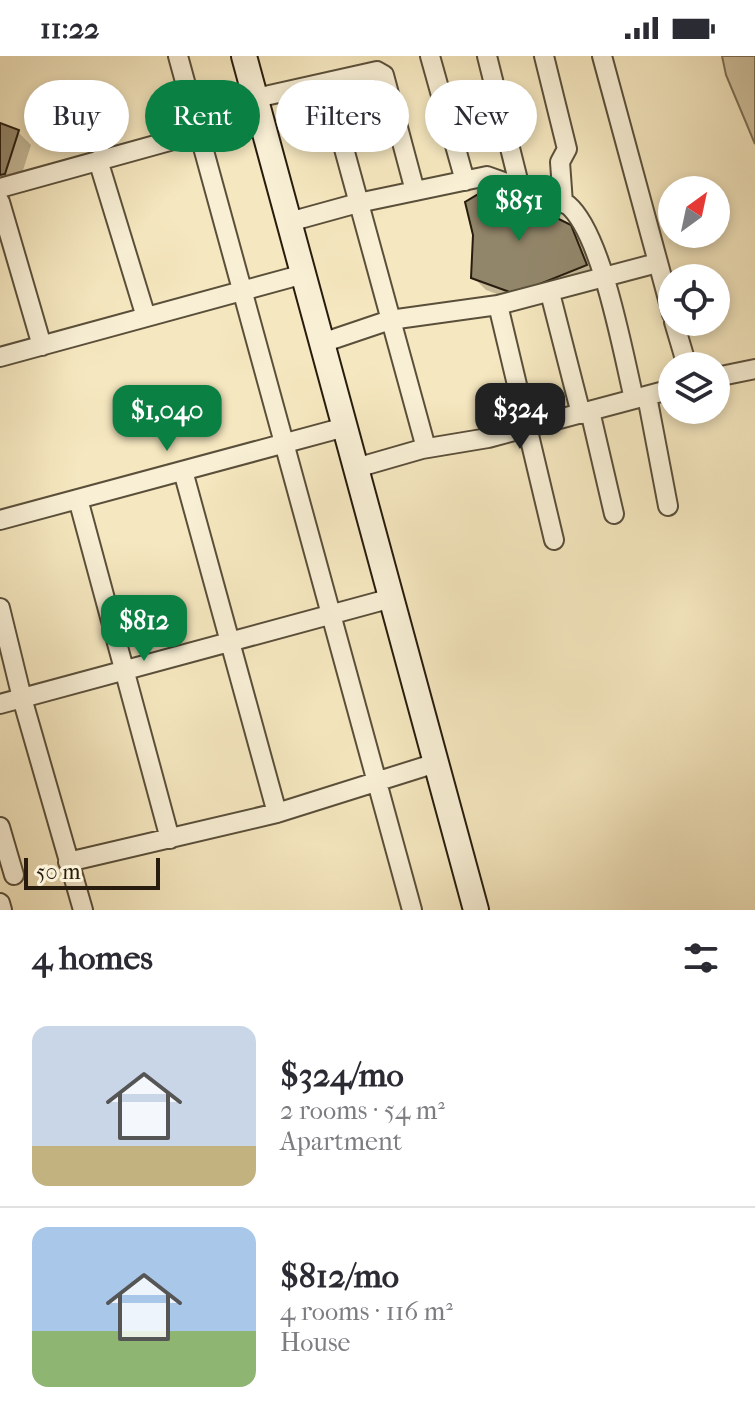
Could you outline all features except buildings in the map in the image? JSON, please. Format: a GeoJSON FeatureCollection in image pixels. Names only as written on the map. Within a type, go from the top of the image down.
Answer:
{"type":"FeatureCollection","features":[{"type":"Feature","properties":{"kind":"street"},"geometry":{"type":"LineString","coordinates":[[178,56],[185,80]]}},
{"type":"Feature","properties":{"kind":"street"},"geometry":{"type":"LineString","coordinates":[[244,56],[251,80]]}},
{"type":"Feature","properties":{"kind":"street"},"geometry":{"type":"LineString","coordinates":[[430,56],[465,181]]}},
{"type":"Feature","properties":{"kind":"street"},"geometry":{"type":"LineString","coordinates":[[487,56],[520,188]]}},
{"type":"Feature","properties":{"kind":"street"},"geometry":{"type":"LineString","coordinates":[[544,56],[567,149],[560,162],[563,203]]}},
{"type":"Feature","properties":{"kind":"street"},"geometry":{"type":"LineString","coordinates":[[602,56],[658,266]]}},
{"type":"Feature","properties":{"kind":"street"},"geometry":{"type":"LineString","coordinates":[[333,80],[371,64],[384,75],[415,191]]}},
{"type":"Feature","properties":{"kind":"street"},"geometry":{"type":"LineString","coordinates":[[260,114],[476,910]]}},
{"type":"Feature","properties":{"kind":"street"},"geometry":{"type":"LineString","coordinates":[[0,188],[145,147]]}},
{"type":"Feature","properties":{"kind":"street"},"geometry":{"type":"LineString","coordinates":[[204,152],[412,910]]}},
{"type":"Feature","properties":{"kind":"street"},"geometry":{"type":"LineString","coordinates":[[344,152],[426,448]]}},
{"type":"Feature","properties":{"kind":"street"},"geometry":{"type":"LineString","coordinates":[[98,160],[146,317]]}},
{"type":"Feature","properties":{"kind":"street"},"geometry":{"type":"LineString","coordinates":[[289,222],[358,203],[487,176],[563,203],[578,214],[603,275],[641,398],[668,506]]}},
{"type":"Feature","properties":{"kind":"street"},"geometry":{"type":"LineString","coordinates":[[0,202],[42,346]]}},
{"type":"Feature","properties":{"kind":"street"},"geometry":{"type":"LineString","coordinates":[[322,343],[390,320],[498,305],[657,263]]}},
{"type":"Feature","properties":{"kind":"street"},"geometry":{"type":"LineString","coordinates":[[0,357],[304,274]]}},
{"type":"Feature","properties":{"kind":"street"},"geometry":{"type":"LineString","coordinates":[[550,293],[614,514]]}},
{"type":"Feature","properties":{"kind":"street"},"geometry":{"type":"LineString","coordinates":[[498,305],[554,540]]}},
{"type":"Feature","properties":{"kind":"street"},"geometry":{"type":"LineString","coordinates":[[730,374],[755,369]]}},
{"type":"Feature","properties":{"kind":"street"},"geometry":{"type":"LineString","coordinates":[[356,468],[426,448],[526,428],[658,393]]}},
{"type":"Feature","properties":{"kind":"street"},"geometry":{"type":"LineString","coordinates":[[0,520],[345,427]]}},
{"type":"Feature","properties":{"kind":"street"},"geometry":{"type":"LineString","coordinates":[[183,471],[277,813]]}},
{"type":"Feature","properties":{"kind":"street"},"geometry":{"type":"LineString","coordinates":[[78,499],[170,839]]}},
{"type":"Feature","properties":{"kind":"street"},"geometry":{"type":"LineString","coordinates":[[0,704],[392,598]]}},
{"type":"Feature","properties":{"kind":"street"},"geometry":{"type":"LineString","coordinates":[[0,608],[22,698],[83,910]]}},
{"type":"Feature","properties":{"kind":"street"},"geometry":{"type":"LineString","coordinates":[[68,862],[277,813],[436,763]]}},
{"type":"Feature","properties":{"kind":"street"},"geometry":{"type":"LineString","coordinates":[[0,827],[14,875]]}},
{"type":"Feature","properties":{"kind":"street"},"geometry":{"type":"LineString","coordinates":[[0,903],[2,910]]}},
{"type":"Feature","properties":{"kind":"shaded area"},"geometry":{"type":"Polygon","coordinates":[[[722,56],[755,56],[755,144],[726,75],[722,56]]]}}]}
